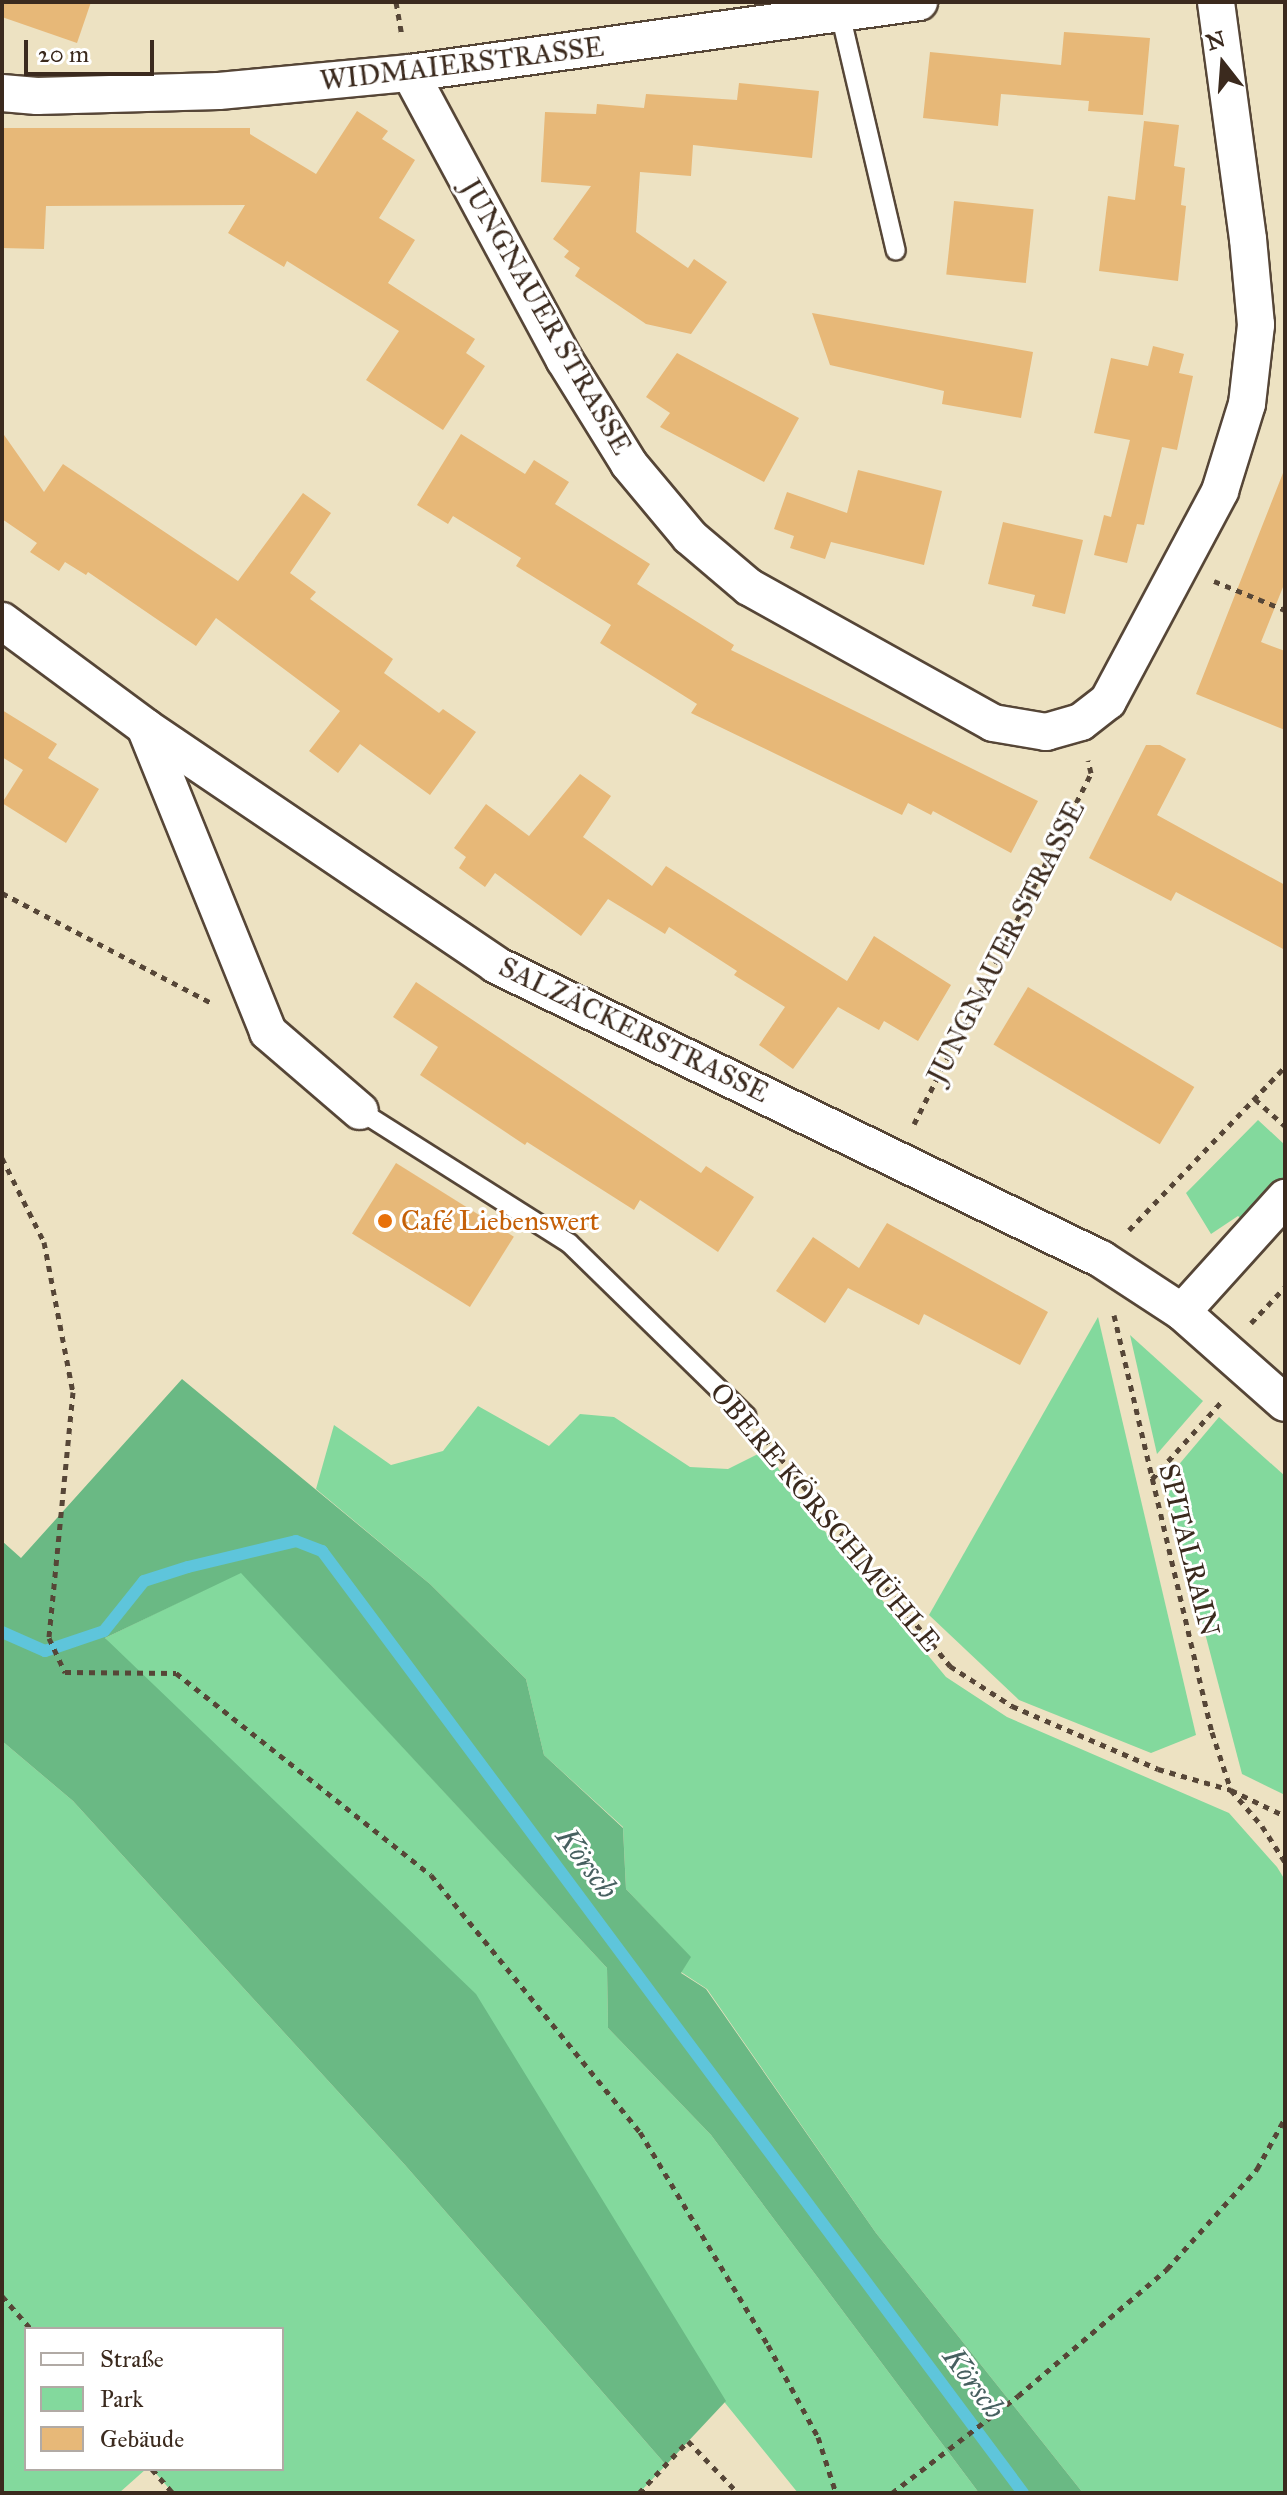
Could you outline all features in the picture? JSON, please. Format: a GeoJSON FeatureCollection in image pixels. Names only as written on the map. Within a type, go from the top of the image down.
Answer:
{"type":"FeatureCollection","features":[{"type":"Feature","properties":{"kind":"street","name":"WIDMAIERSTRASSE"},"geometry":{"type":"LineString","coordinates":[[2,93],[37,96],[219,91],[410,73],[919,2]]}},
{"type":"Feature","properties":{"kind":"street","name":"JUNGNAUER STRASSE"},"geometry":{"type":"LineString","coordinates":[[410,73],[564,359],[629,464],[690,537],[749,587],[993,723],[1046,732],[1081,722],[1108,701],[1220,491],[1247,404],[1256,325],[1248,239],[1216,2]]}},
{"type":"Feature","properties":{"kind":"street","name":"SALZÄCKERSTRASSE"},"geometry":{"type":"LineString","coordinates":[[2,621],[145,727],[496,965],[897,1156],[1101,1259],[1182,1312],[1285,1403]]}},
{"type":"Feature","properties":{"kind":"street","name":"OBERE KÖRSCHMÜHLE"},"geometry":{"type":"LineString","coordinates":[[145,727],[268,1032],[360,1111]]}},
{"type":"Feature","properties":{"kind":"street"},"geometry":{"type":"LineString","coordinates":[[1182,1312],[1285,1198]]}},
{"type":"Feature","properties":{"kind":"lane"},"geometry":{"type":"LineString","coordinates":[[840,13],[896,251]]}},
{"type":"Feature","properties":{"kind":"lane","name":"OBERE KÖRSCHMÜHLE"},"geometry":{"type":"LineString","coordinates":[[360,1111],[569,1243],[746,1416]]}},
{"type":"Feature","properties":{"kind":"path"},"geometry":{"type":"LineString","coordinates":[[1180,568],[1285,610]]}},
{"type":"Feature","properties":{"kind":"path","name":"JUNGNAUER STRASSE"},"geometry":{"type":"LineString","coordinates":[[897,1156],[1091,773],[1081,722]]}},
{"type":"Feature","properties":{"kind":"path"},"geometry":{"type":"LineString","coordinates":[[2,893],[268,1032]]}},
{"type":"Feature","properties":{"kind":"path"},"geometry":{"type":"LineString","coordinates":[[1101,1259],[1285,1067]]}},
{"type":"Feature","properties":{"kind":"path"},"geometry":{"type":"LineString","coordinates":[[1255,1099],[1285,1126]]}},
{"type":"Feature","properties":{"kind":"path"},"geometry":{"type":"LineString","coordinates":[[3,1159],[44,1242],[73,1392],[49,1638],[65,1672],[176,1673],[431,1875],[640,2132],[768,2345],[818,2437],[836,2493]]}},
{"type":"Feature","properties":{"kind":"path","name":"SPITALRAIN"},"geometry":{"type":"LineString","coordinates":[[1101,1259],[1212,1732],[1231,1790]]}},
{"type":"Feature","properties":{"kind":"path"},"geometry":{"type":"LineString","coordinates":[[1151,1479],[1249,1371]]}},
{"type":"Feature","properties":{"kind":"path","name":"OBERE KÖRSCHMÜHLE"},"geometry":{"type":"LineString","coordinates":[[746,1416],[950,1666],[1012,1706],[1158,1769],[1231,1790]]}},
{"type":"Feature","properties":{"kind":"path"},"geometry":{"type":"LineString","coordinates":[[1231,1790],[1285,1816]]}},
{"type":"Feature","properties":{"kind":"path"},"geometry":{"type":"LineString","coordinates":[[1231,1790],[1262,1826],[1285,1862]]}},
{"type":"Feature","properties":{"kind":"path"},"geometry":{"type":"LineString","coordinates":[[892,2493],[1018,2396],[1167,2269],[1257,2169],[1285,2118]]}},
{"type":"Feature","properties":{"kind":"path"},"geometry":{"type":"LineString","coordinates":[[2,2296],[29,2327]]}},
{"type":"Feature","properties":{"kind":"path"},"geometry":{"type":"LineString","coordinates":[[639,2493],[688,2441],[738,2493]]}},
{"type":"Feature","properties":{"kind":"path"},"geometry":{"type":"LineString","coordinates":[[154,2471],[173,2493]]}},
{"type":"Feature","properties":{"kind":"green space"},"geometry":{"type":"Polygon","coordinates":[[[1258,1120],[1285,1145],[1285,1178],[1245,1222],[1238,1216],[1211,1234],[1186,1193],[1258,1120]]]}},
{"type":"Feature","properties":{"kind":"green space"},"geometry":{"type":"Polygon","coordinates":[[[1098,1317],[1196,1735],[1151,1753],[1019,1700],[929,1615],[1098,1317]]]}},
{"type":"Feature","properties":{"kind":"green space"},"geometry":{"type":"Polygon","coordinates":[[[1130,1335],[1203,1401],[1157,1454],[1130,1335]]]}},
{"type":"Feature","properties":{"kind":"green space"},"geometry":{"type":"Polygon","coordinates":[[[182,1379],[430,1584],[526,1679],[544,1755],[623,1828],[626,1889],[691,1957],[681,1973],[706,1989],[876,2233],[1083,2493],[979,2493],[711,2135],[608,2028],[607,1968],[241,1573],[105,1638],[476,1994],[726,2401],[666,2465],[405,2165],[73,1801],[2,1741],[2,1541],[21,1558],[182,1379]]]}},
{"type":"Feature","properties":{"kind":"green space"},"geometry":{"type":"Polygon","coordinates":[[[478,1406],[549,1446],[580,1414],[614,1417],[690,1467],[728,1469],[766,1450],[803,1505],[946,1677],[1007,1717],[1229,1813],[1277,1867],[1285,1880],[1285,2493],[1083,2493],[876,2233],[707,1989],[681,1972],[690,1957],[626,1889],[623,1827],[544,1755],[526,1679],[430,1584],[316,1489],[334,1425],[391,1465],[443,1451],[478,1406]]]}},
{"type":"Feature","properties":{"kind":"green space"},"geometry":{"type":"Polygon","coordinates":[[[1219,1417],[1285,1476],[1285,1795],[1242,1774],[1165,1481],[1219,1417]]]}},
{"type":"Feature","properties":{"kind":"green space"},"geometry":{"type":"Polygon","coordinates":[[[241,1572],[607,1968],[608,2028],[711,2135],[979,2493],[798,2493],[105,1638],[241,1572]]]}},
{"type":"Feature","properties":{"kind":"green space"},"geometry":{"type":"Polygon","coordinates":[[[2,1741],[73,1801],[405,2165],[666,2465],[639,2493],[173,2493],[154,2471],[284,2471],[284,2327],[24,2327],[24,2471],[144,2471],[119,2493],[2,2493],[2,1741]]]}},
{"type":"Feature","properties":{"kind":"building"},"geometry":{"type":"Polygon","coordinates":[[[2,2],[91,2],[77,43],[2,17],[2,2]]]}},
{"type":"Feature","properties":{"kind":"building"},"geometry":{"type":"Polygon","coordinates":[[[1064,32],[1150,38],[1143,115],[1088,111],[1089,101],[1001,94],[998,126],[923,118],[930,52],[1061,65],[1064,32]]]}},
{"type":"Feature","properties":{"kind":"building"},"geometry":{"type":"Polygon","coordinates":[[[739,83],[819,91],[812,158],[693,145],[691,176],[640,172],[636,232],[688,268],[694,259],[727,282],[691,334],[646,324],[575,276],[580,268],[564,257],[569,251],[553,239],[591,186],[541,182],[545,112],[596,114],[597,104],[644,108],[646,94],[737,100],[739,83]]]}},
{"type":"Feature","properties":{"kind":"building"},"geometry":{"type":"Polygon","coordinates":[[[357,111],[388,131],[382,139],[415,160],[379,218],[415,240],[388,283],[475,339],[466,353],[485,366],[443,430],[366,380],[399,331],[287,261],[284,267],[228,233],[245,205],[46,206],[44,249],[2,248],[2,128],[250,128],[250,134],[316,174],[357,111]]]}},
{"type":"Feature","properties":{"kind":"building"},"geometry":{"type":"Polygon","coordinates":[[[1144,121],[1179,125],[1174,166],[1185,168],[1181,205],[1186,206],[1178,281],[1099,271],[1108,196],[1135,200],[1144,121]]]}},
{"type":"Feature","properties":{"kind":"building"},"geometry":{"type":"Polygon","coordinates":[[[954,201],[1034,209],[1026,283],[946,275],[954,201]]]}},
{"type":"Feature","properties":{"kind":"building"},"geometry":{"type":"Polygon","coordinates":[[[812,313],[1033,352],[1021,418],[942,404],[944,391],[830,365],[812,313]]]}},
{"type":"Feature","properties":{"kind":"building"},"geometry":{"type":"Polygon","coordinates":[[[1153,346],[1184,354],[1179,373],[1193,376],[1177,450],[1162,447],[1144,525],[1137,524],[1127,563],[1094,555],[1104,515],[1111,517],[1130,440],[1094,433],[1111,358],[1148,366],[1153,346]]]}},
{"type":"Feature","properties":{"kind":"building"},"geometry":{"type":"Polygon","coordinates":[[[677,353],[799,418],[764,482],[660,427],[670,413],[646,397],[677,353]]]}},
{"type":"Feature","properties":{"kind":"building"},"geometry":{"type":"Polygon","coordinates":[[[2,432],[44,492],[63,464],[238,581],[303,493],[331,513],[290,573],[316,592],[310,599],[393,659],[384,673],[439,713],[443,709],[476,732],[430,795],[360,744],[338,773],[309,751],[340,711],[216,618],[196,646],[88,572],[86,575],[65,562],[59,571],[30,552],[37,543],[2,519],[2,432]]]}},
{"type":"Feature","properties":{"kind":"building"},"geometry":{"type":"Polygon","coordinates":[[[461,434],[525,474],[534,460],[569,482],[555,504],[650,564],[637,584],[734,645],[731,650],[1038,801],[1011,853],[933,811],[931,815],[908,803],[902,815],[691,713],[697,704],[600,643],[611,625],[516,566],[521,558],[453,516],[448,524],[417,505],[461,434]]]}},
{"type":"Feature","properties":{"kind":"building"},"geometry":{"type":"Polygon","coordinates":[[[858,470],[942,491],[924,565],[831,542],[825,559],[790,548],[794,536],[774,529],[787,492],[847,513],[858,470]]]}},
{"type":"Feature","properties":{"kind":"building"},"geometry":{"type":"Polygon","coordinates":[[[1283,473],[1285,582],[1261,642],[1285,651],[1285,730],[1196,694],[1283,473]]]}},
{"type":"Feature","properties":{"kind":"building"},"geometry":{"type":"Polygon","coordinates":[[[1003,522],[1083,540],[1065,614],[1032,606],[1035,595],[988,584],[1003,522]]]}},
{"type":"Feature","properties":{"kind":"building"},"geometry":{"type":"Polygon","coordinates":[[[2,710],[57,744],[48,758],[99,789],[66,843],[2,803],[23,770],[2,757],[2,710]]]}},
{"type":"Feature","properties":{"kind":"building"},"geometry":{"type":"Polygon","coordinates":[[[1146,745],[1160,745],[1186,759],[1157,815],[1285,885],[1285,950],[1176,892],[1171,901],[1089,858],[1146,745]]]}},
{"type":"Feature","properties":{"kind":"building"},"geometry":{"type":"Polygon","coordinates":[[[580,774],[611,796],[583,837],[652,886],[666,866],[847,981],[874,936],[951,985],[918,1041],[884,1021],[879,1030],[838,1007],[793,1069],[759,1045],[785,1007],[734,975],[737,971],[669,927],[665,934],[608,899],[581,936],[495,873],[485,887],[459,868],[466,857],[454,848],[486,804],[529,836],[580,774]]]}},
{"type":"Feature","properties":{"kind":"building"},"geometry":{"type":"Polygon","coordinates":[[[416,982],[701,1173],[706,1166],[754,1197],[718,1252],[640,1200],[634,1210],[527,1142],[525,1145],[420,1075],[438,1047],[393,1017],[416,982]]]}},
{"type":"Feature","properties":{"kind":"building"},"geometry":{"type":"Polygon","coordinates":[[[1028,987],[1194,1087],[1160,1144],[993,1044],[1028,987]]]}},
{"type":"Feature","properties":{"kind":"building"},"geometry":{"type":"Polygon","coordinates":[[[396,1163],[514,1237],[470,1307],[352,1233],[396,1163]]]}},
{"type":"Feature","properties":{"kind":"building"},"geometry":{"type":"Polygon","coordinates":[[[887,1223],[1048,1312],[1020,1365],[924,1314],[919,1325],[848,1288],[825,1323],[776,1291],[813,1237],[859,1268],[887,1223]]]}},
{"type":"Feature","properties":{"kind":"waterway","name":"Körsch"},"geometry":{"type":"LineString","coordinates":[[2,1632],[45,1651],[104,1631],[144,1581],[296,1541],[322,1551],[1023,2493]]}},
{"type":"Feature","properties":{"kind":"place","name":"Café Liebenswert"},"geometry":{"type":"Point","coordinates":[385,1221]}}]}
